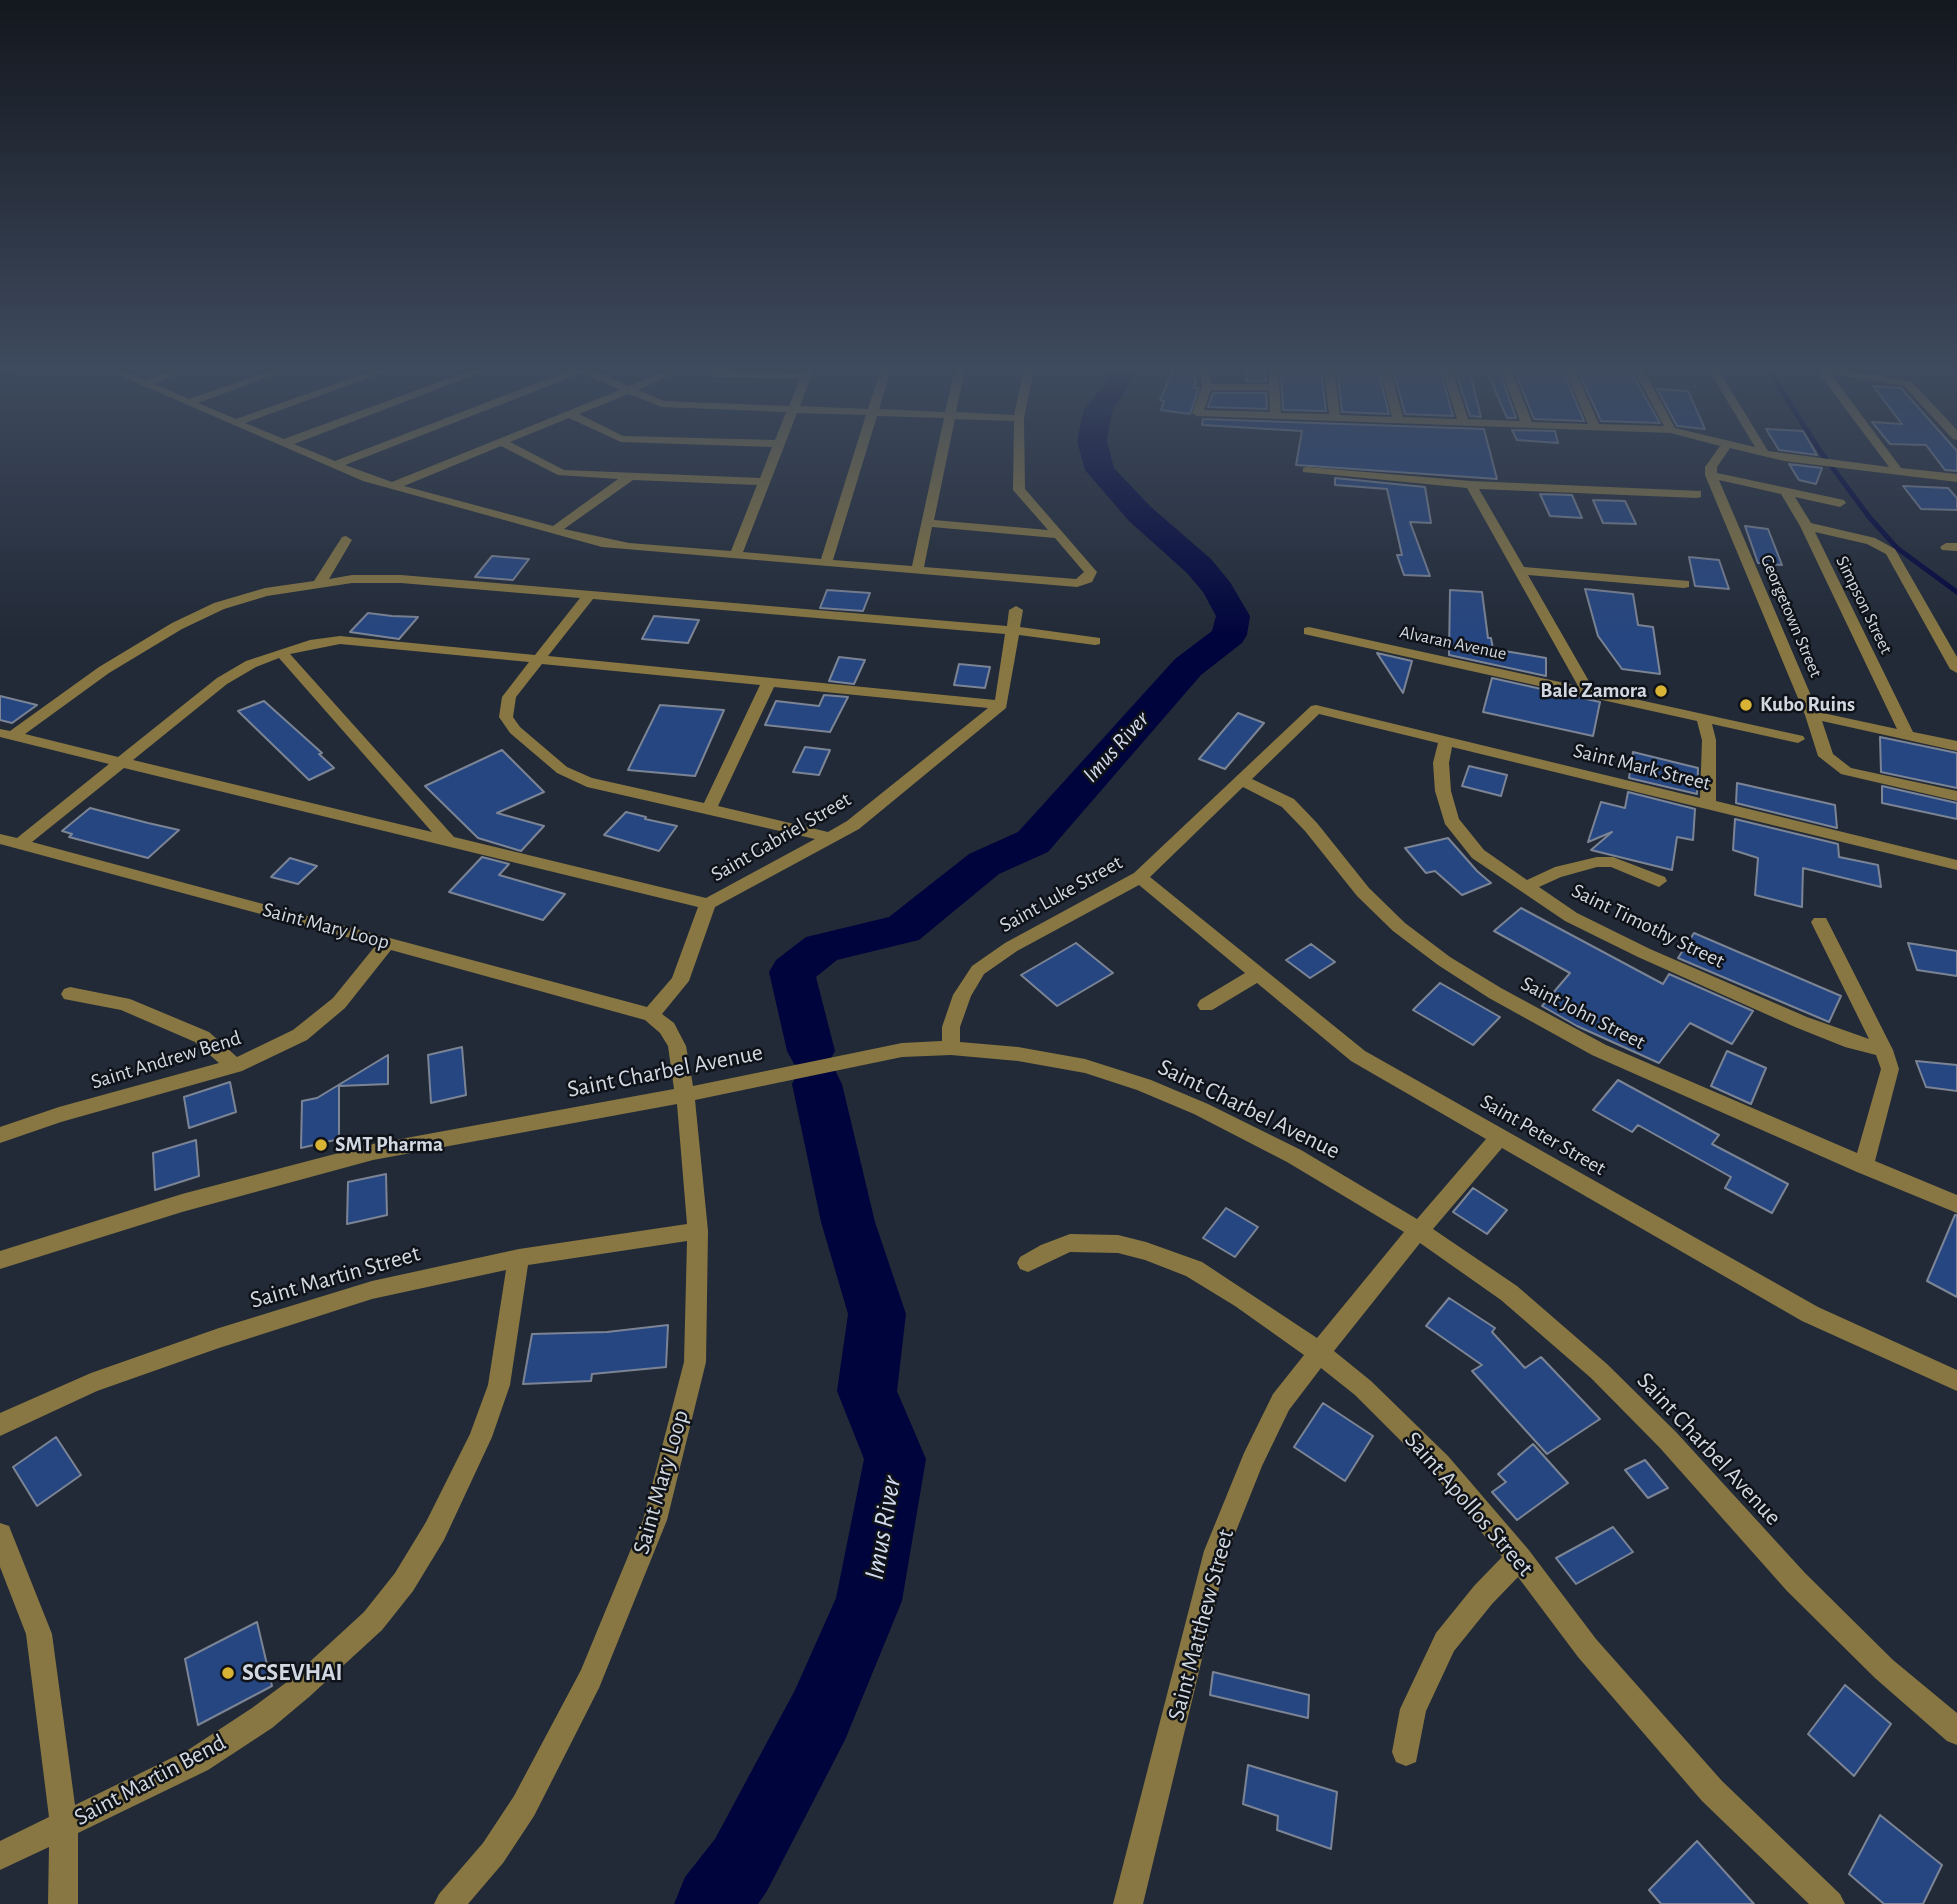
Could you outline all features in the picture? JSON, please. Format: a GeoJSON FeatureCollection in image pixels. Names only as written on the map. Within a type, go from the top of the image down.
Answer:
{"type":"FeatureCollection","features":[{"type":"Feature","properties":{"kind":"street"},"geometry":{"type":"LineString","coordinates":[[314,458],[393,486],[629,547],[1077,583],[1087,579],[1091,572],[1019,490],[1019,458]]}},
{"type":"Feature","properties":{"kind":"street"},"geometry":{"type":"LineString","coordinates":[[333,466],[354,458]]}},
{"type":"Feature","properties":{"kind":"street"},"geometry":{"type":"LineString","coordinates":[[393,486],[462,458]]}},
{"type":"Feature","properties":{"kind":"street"},"geometry":{"type":"LineString","coordinates":[[532,458],[562,473],[765,482]]}},
{"type":"Feature","properties":{"kind":"street"},"geometry":{"type":"LineString","coordinates":[[735,556],[775,458]]}},
{"type":"Feature","properties":{"kind":"street"},"geometry":{"type":"LineString","coordinates":[[826,563],[859,458]]}},
{"type":"Feature","properties":{"kind":"street"},"geometry":{"type":"LineString","coordinates":[[917,570],[941,458]]}},
{"type":"Feature","properties":{"kind":"street"},"geometry":{"type":"LineString","coordinates":[[1717,458],[1711,467],[1711,475],[1840,503]]}},
{"type":"Feature","properties":{"kind":"street"},"geometry":{"type":"LineString","coordinates":[[1793,458],[1957,478]]}},
{"type":"Feature","properties":{"kind":"street"},"geometry":{"type":"LineString","coordinates":[[1888,458],[1897,470]]}},
{"type":"Feature","properties":{"kind":"street"},"geometry":{"type":"LineString","coordinates":[[1307,470],[1471,485],[1697,494]]}},
{"type":"Feature","properties":{"kind":"street","name":"Georgetown Street"},"geometry":{"type":"LineString","coordinates":[[1711,475],[1812,715],[1826,756],[1846,771],[1957,796]]}},
{"type":"Feature","properties":{"kind":"street"},"geometry":{"type":"LineString","coordinates":[[555,530],[630,476]]}},
{"type":"Feature","properties":{"kind":"street"},"geometry":{"type":"LineString","coordinates":[[1471,485],[1589,693]]}},
{"type":"Feature","properties":{"kind":"street","name":"Simpson Street"},"geometry":{"type":"LineString","coordinates":[[1786,492],[1806,526],[1907,735]]}},
{"type":"Feature","properties":{"kind":"street"},"geometry":{"type":"LineString","coordinates":[[927,523],[1059,535]]}},
{"type":"Feature","properties":{"kind":"street"},"geometry":{"type":"LineString","coordinates":[[1806,526],[1871,541],[1891,552],[1952,648],[1957,669]]}},
{"type":"Feature","properties":{"kind":"street"},"geometry":{"type":"LineString","coordinates":[[320,582],[346,540]]}},
{"type":"Feature","properties":{"kind":"street"},"geometry":{"type":"LineString","coordinates":[[1519,570],[1684,584]]}},
{"type":"Feature","properties":{"kind":"street"},"geometry":{"type":"LineString","coordinates":[[6,735],[177,625],[219,606],[265,592],[352,579],[401,579],[1012,630],[1094,641]]}},
{"type":"Feature","properties":{"kind":"street"},"geometry":{"type":"LineString","coordinates":[[589,596],[509,697],[506,717],[515,730],[562,770],[587,782],[832,838]]}},
{"type":"Feature","properties":{"kind":"street"},"geometry":{"type":"LineString","coordinates":[[20,844],[222,681],[251,664],[281,652],[340,640],[1001,705],[1016,610]]}},
{"type":"Feature","properties":{"kind":"street","name":"Alvaran Avenue"},"geometry":{"type":"LineString","coordinates":[[1309,631],[1798,738]]}},
{"type":"Feature","properties":{"kind":"street"},"geometry":{"type":"LineString","coordinates":[[281,652],[450,842]]}},
{"type":"Feature","properties":{"kind":"street"},"geometry":{"type":"LineString","coordinates":[[708,810],[769,682]]}},
{"type":"Feature","properties":{"kind":"street","name":"Saint Gabriel Street"},"geometry":{"type":"LineString","coordinates":[[651,1015],[680,981],[708,904],[832,838],[884,800],[1001,705]]}},
{"type":"Feature","properties":{"kind":"street","name":"Saint Mark Street"},"geometry":{"type":"LineString","coordinates":[[1316,709],[1953,865]]}},
{"type":"Feature","properties":{"kind":"street","name":"Saint Luke Street"},"geometry":{"type":"LineString","coordinates":[[951,1048],[951,1027],[962,995],[978,971],[1010,947],[1140,877],[1316,709]]}},
{"type":"Feature","properties":{"kind":"street"},"geometry":{"type":"LineString","coordinates":[[1812,715],[1957,746]]}},
{"type":"Feature","properties":{"kind":"street"},"geometry":{"type":"LineString","coordinates":[[1703,717],[1709,740],[1708,805]]}},
{"type":"Feature","properties":{"kind":"street"},"geometry":{"type":"LineString","coordinates":[[6,735],[708,904]]}},
{"type":"Feature","properties":{"kind":"street","name":"Saint Timothy Street"},"geometry":{"type":"LineString","coordinates":[[1446,741],[1441,763],[1443,792],[1451,820],[1478,855],[1571,917],[1644,953],[1801,1022],[1852,1042],[1884,1050]]}},
{"type":"Feature","properties":{"kind":"street","name":"Saint John Street"},"geometry":{"type":"LineString","coordinates":[[1242,780],[1287,803],[1311,827],[1363,892],[1399,927],[1444,961],[1495,993],[1599,1050],[1957,1204]]}},
{"type":"Feature","properties":{"kind":"street","name":"Saint Mary Loop"},"geometry":{"type":"LineString","coordinates":[[0,839],[651,1015]]}},
{"type":"Feature","properties":{"kind":"street"},"geometry":{"type":"LineString","coordinates":[[1526,887],[1555,873],[1597,862],[1613,862],[1659,881]]}},
{"type":"Feature","properties":{"kind":"street"},"geometry":{"type":"LineString","coordinates":[[1953,865],[1957,881]]}},
{"type":"Feature","properties":{"kind":"street","name":"Saint Peter Street"},"geometry":{"type":"LineString","coordinates":[[1140,877],[1358,1056],[1810,1314],[1957,1381]]}},
{"type":"Feature","properties":{"kind":"street"},"geometry":{"type":"LineString","coordinates":[[1820,922],[1884,1050],[1890,1069],[1864,1166]]}},
{"type":"Feature","properties":{"kind":"street","name":"Saint Andrew Bend"},"geometry":{"type":"LineString","coordinates":[[0,1135],[59,1115],[235,1066],[300,1035],[339,1003],[388,942]]}},
{"type":"Feature","properties":{"kind":"street"},"geometry":{"type":"LineString","coordinates":[[1206,1005],[1258,974]]}},
{"type":"Feature","properties":{"kind":"street"},"geometry":{"type":"LineString","coordinates":[[70,994],[124,1004],[202,1037],[235,1066]]}},
{"type":"Feature","properties":{"kind":"street"},"geometry":{"type":"LineString","coordinates":[[651,1015],[667,1028],[677,1046],[686,1094]]}},
{"type":"Feature","properties":{"kind":"street","name":"Saint Charbel Avenue"},"geometry":{"type":"LineString","coordinates":[[0,1260],[169,1207],[373,1152],[722,1088],[902,1050],[951,1048],[1018,1054],[1085,1066],[1144,1085],[1201,1109],[1294,1156],[1418,1230],[1509,1293],[1599,1371],[1668,1440],[1806,1591],[1884,1669],[1957,1731]]}},
{"type":"Feature","properties":{"kind":"street","name":"Saint Mary Loop"},"geometry":{"type":"LineString","coordinates":[[449,1904],[493,1853],[524,1806],[590,1679],[655,1520],[695,1362],[698,1231],[686,1094]]}},
{"type":"Feature","properties":{"kind":"street","name":"Saint Matthew Street"},"geometry":{"type":"LineString","coordinates":[[1128,1904],[1216,1551],[1252,1461],[1281,1402],[1398,1252],[1442,1206],[1500,1136]]}},
{"type":"Feature","properties":{"kind":"street","name":"Saint Martin Street"},"geometry":{"type":"LineString","coordinates":[[0,1424],[91,1383],[219,1338],[372,1290],[519,1258],[698,1231]]}},
{"type":"Feature","properties":{"kind":"street","name":"Saint Apollos Street"},"geometry":{"type":"LineString","coordinates":[[1028,1263],[1048,1251],[1070,1243],[1118,1244],[1146,1251],[1194,1269],[1243,1299],[1320,1353],[1363,1388],[1440,1464],[1519,1558],[1587,1648],[1712,1791],[1830,1904]]}},
{"type":"Feature","properties":{"kind":"street","name":"Saint Martin Bend"},"geometry":{"type":"LineString","coordinates":[[0,1856],[198,1760],[262,1718],[300,1688],[373,1621],[404,1582],[435,1531],[480,1437],[499,1385],[519,1258]]}},
{"type":"Feature","properties":{"kind":"street"},"geometry":{"type":"LineString","coordinates":[[0,1535],[39,1634],[64,1826],[63,1904]]}},
{"type":"Feature","properties":{"kind":"street"},"geometry":{"type":"LineString","coordinates":[[1406,1752],[1413,1709],[1444,1642],[1519,1558]]}},
{"type":"Feature","properties":{"kind":"building"},"geometry":{"type":"Polygon","coordinates":[[[1297,458],[1492,458],[1497,479],[1296,465],[1297,458]]]}},
{"type":"Feature","properties":{"kind":"building"},"geometry":{"type":"Polygon","coordinates":[[[1936,458],[1957,458],[1957,471],[1945,470],[1936,458]]]}},
{"type":"Feature","properties":{"kind":"building"},"geometry":{"type":"Polygon","coordinates":[[[1789,464],[1822,468],[1816,484],[1799,480],[1789,464]]]}},
{"type":"Feature","properties":{"kind":"building"},"geometry":{"type":"Polygon","coordinates":[[[1335,478],[1425,487],[1431,523],[1410,522],[1430,576],[1404,575],[1397,555],[1402,555],[1387,489],[1335,485],[1335,478]]]}},
{"type":"Feature","properties":{"kind":"building"},"geometry":{"type":"Polygon","coordinates":[[[1903,486],[1948,488],[1957,498],[1957,510],[1921,509],[1903,486]]]}},
{"type":"Feature","properties":{"kind":"building"},"geometry":{"type":"Polygon","coordinates":[[[1540,494],[1572,495],[1582,518],[1550,516],[1540,494]]]}},
{"type":"Feature","properties":{"kind":"building"},"geometry":{"type":"Polygon","coordinates":[[[1593,500],[1625,501],[1636,524],[1603,523],[1593,500]]]}},
{"type":"Feature","properties":{"kind":"building"},"geometry":{"type":"Polygon","coordinates":[[[1745,526],[1768,529],[1782,565],[1758,563],[1745,526]]]}},
{"type":"Feature","properties":{"kind":"building"},"geometry":{"type":"Polygon","coordinates":[[[492,556],[529,559],[513,580],[475,577],[492,556]]]}},
{"type":"Feature","properties":{"kind":"building"},"geometry":{"type":"Polygon","coordinates":[[[1689,557],[1719,560],[1729,589],[1695,586],[1689,557]]]}},
{"type":"Feature","properties":{"kind":"building"},"geometry":{"type":"Polygon","coordinates":[[[1585,589],[1633,594],[1638,625],[1653,627],[1660,674],[1622,669],[1598,636],[1585,589]]]}},
{"type":"Feature","properties":{"kind":"building"},"geometry":{"type":"Polygon","coordinates":[[[827,590],[870,593],[863,611],[820,608],[827,590]]]}},
{"type":"Feature","properties":{"kind":"building"},"geometry":{"type":"Polygon","coordinates":[[[1450,590],[1482,592],[1488,638],[1491,638],[1493,649],[1546,658],[1546,676],[1449,655],[1450,590]]]}},
{"type":"Feature","properties":{"kind":"building"},"geometry":{"type":"Polygon","coordinates":[[[368,613],[418,617],[399,639],[350,632],[368,613]]]}},
{"type":"Feature","properties":{"kind":"building"},"geometry":{"type":"Polygon","coordinates":[[[654,616],[699,620],[688,643],[642,639],[654,616]]]}},
{"type":"Feature","properties":{"kind":"building"},"geometry":{"type":"Polygon","coordinates":[[[1377,653],[1412,661],[1403,693],[1377,653]]]}},
{"type":"Feature","properties":{"kind":"building"},"geometry":{"type":"Polygon","coordinates":[[[839,657],[865,660],[854,684],[829,681],[839,657]]]}},
{"type":"Feature","properties":{"kind":"building"},"geometry":{"type":"Polygon","coordinates":[[[959,664],[990,667],[985,688],[954,685],[959,664]]]}},
{"type":"Feature","properties":{"kind":"building"},"geometry":{"type":"Polygon","coordinates":[[[1492,678],[1600,702],[1593,736],[1483,712],[1492,678]]]}},
{"type":"Feature","properties":{"kind":"building"},"geometry":{"type":"Polygon","coordinates":[[[824,695],[848,697],[830,732],[765,725],[776,701],[819,706],[824,695]]]}},
{"type":"Feature","properties":{"kind":"building"},"geometry":{"type":"Polygon","coordinates":[[[0,696],[37,705],[12,723],[0,720],[0,696]]]}},
{"type":"Feature","properties":{"kind":"building"},"geometry":{"type":"Polygon","coordinates":[[[264,701],[322,753],[319,754],[334,768],[309,780],[238,711],[264,701]]]}},
{"type":"Feature","properties":{"kind":"building"},"geometry":{"type":"Polygon","coordinates":[[[660,705],[724,710],[695,776],[628,770],[660,705]]]}},
{"type":"Feature","properties":{"kind":"building"},"geometry":{"type":"Polygon","coordinates":[[[1238,713],[1264,723],[1225,769],[1199,759],[1238,713]]]}},
{"type":"Feature","properties":{"kind":"building"},"geometry":{"type":"Polygon","coordinates":[[[1880,737],[1957,753],[1957,788],[1881,772],[1880,737]]]}},
{"type":"Feature","properties":{"kind":"building"},"geometry":{"type":"Polygon","coordinates":[[[805,747],[830,750],[819,775],[793,772],[805,747]]]}},
{"type":"Feature","properties":{"kind":"building"},"geometry":{"type":"Polygon","coordinates":[[[502,750],[544,792],[497,813],[544,826],[521,851],[478,838],[425,786],[502,750]]]}},
{"type":"Feature","properties":{"kind":"building"},"geometry":{"type":"Polygon","coordinates":[[[1633,752],[1698,768],[1697,794],[1629,778],[1633,752]]]}},
{"type":"Feature","properties":{"kind":"building"},"geometry":{"type":"Polygon","coordinates":[[[1469,766],[1507,775],[1501,796],[1462,786],[1469,766]]]}},
{"type":"Feature","properties":{"kind":"building"},"geometry":{"type":"Polygon","coordinates":[[[1737,783],[1835,805],[1837,828],[1736,803],[1737,783]]]}},
{"type":"Feature","properties":{"kind":"building"},"geometry":{"type":"Polygon","coordinates":[[[1882,786],[1957,803],[1957,819],[1882,803],[1882,786]]]}},
{"type":"Feature","properties":{"kind":"building"},"geometry":{"type":"Polygon","coordinates":[[[1628,792],[1695,809],[1693,840],[1677,837],[1672,870],[1591,850],[1612,832],[1588,842],[1601,802],[1625,808],[1628,792]]]}},
{"type":"Feature","properties":{"kind":"building"},"geometry":{"type":"Polygon","coordinates":[[[90,808],[179,830],[148,858],[69,837],[72,834],[62,831],[90,808]]]}},
{"type":"Feature","properties":{"kind":"building"},"geometry":{"type":"Polygon","coordinates":[[[626,812],[677,826],[659,851],[604,835],[626,812]]]}},
{"type":"Feature","properties":{"kind":"building"},"geometry":{"type":"Polygon","coordinates":[[[1735,819],[1838,844],[1839,857],[1878,865],[1881,887],[1803,868],[1802,907],[1755,895],[1758,858],[1733,850],[1735,819]]]}},
{"type":"Feature","properties":{"kind":"building"},"geometry":{"type":"Polygon","coordinates":[[[1448,838],[1491,883],[1462,895],[1435,871],[1426,873],[1405,848],[1448,838]]]}},
{"type":"Feature","properties":{"kind":"building"},"geometry":{"type":"Polygon","coordinates":[[[482,857],[509,864],[499,875],[565,894],[543,920],[449,892],[482,857]]]}},
{"type":"Feature","properties":{"kind":"building"},"geometry":{"type":"Polygon","coordinates":[[[290,858],[317,866],[298,884],[271,877],[290,858]]]}},
{"type":"Feature","properties":{"kind":"building"},"geometry":{"type":"Polygon","coordinates":[[[1521,908],[1663,984],[1669,974],[1753,1011],[1732,1044],[1690,1023],[1659,1063],[1577,1026],[1542,1006],[1570,973],[1494,931],[1521,908]]]}},
{"type":"Feature","properties":{"kind":"building"},"geometry":{"type":"Polygon","coordinates":[[[1694,933],[1841,996],[1829,1022],[1678,958],[1694,933]]]}},
{"type":"Feature","properties":{"kind":"building"},"geometry":{"type":"Polygon","coordinates":[[[1076,943],[1113,973],[1057,1006],[1021,975],[1076,943]]]}},
{"type":"Feature","properties":{"kind":"building"},"geometry":{"type":"Polygon","coordinates":[[[1908,943],[1957,951],[1957,976],[1917,970],[1908,943]]]}},
{"type":"Feature","properties":{"kind":"building"},"geometry":{"type":"Polygon","coordinates":[[[1311,944],[1335,962],[1310,978],[1286,960],[1311,944]]]}},
{"type":"Feature","properties":{"kind":"building"},"geometry":{"type":"Polygon","coordinates":[[[1440,983],[1500,1017],[1473,1045],[1413,1010],[1440,983]]]}},
{"type":"Feature","properties":{"kind":"building"},"geometry":{"type":"Polygon","coordinates":[[[462,1047],[466,1095],[431,1103],[428,1055],[462,1047]]]}},
{"type":"Feature","properties":{"kind":"building"},"geometry":{"type":"Polygon","coordinates":[[[1727,1051],[1766,1068],[1751,1104],[1711,1086],[1727,1051]]]}},
{"type":"Feature","properties":{"kind":"building"},"geometry":{"type":"Polygon","coordinates":[[[388,1055],[388,1084],[339,1086],[339,1139],[301,1148],[302,1101],[317,1098],[388,1055]]]}},
{"type":"Feature","properties":{"kind":"building"},"geometry":{"type":"Polygon","coordinates":[[[1916,1061],[1957,1065],[1957,1091],[1926,1087],[1916,1061]]]}},
{"type":"Feature","properties":{"kind":"building"},"geometry":{"type":"Polygon","coordinates":[[[1618,1080],[1719,1135],[1712,1144],[1788,1184],[1772,1213],[1725,1188],[1731,1177],[1638,1125],[1632,1132],[1593,1110],[1618,1080]]]}},
{"type":"Feature","properties":{"kind":"building"},"geometry":{"type":"Polygon","coordinates":[[[230,1082],[236,1112],[189,1128],[184,1097],[230,1082]]]}},
{"type":"Feature","properties":{"kind":"building"},"geometry":{"type":"Polygon","coordinates":[[[196,1140],[199,1176],[155,1190],[153,1153],[196,1140]]]}},
{"type":"Feature","properties":{"kind":"building"},"geometry":{"type":"Polygon","coordinates":[[[386,1174],[387,1215],[347,1224],[348,1182],[386,1174]]]}},
{"type":"Feature","properties":{"kind":"building"},"geometry":{"type":"Polygon","coordinates":[[[1473,1188],[1507,1210],[1487,1234],[1453,1212],[1473,1188]]]}},
{"type":"Feature","properties":{"kind":"building"},"geometry":{"type":"Polygon","coordinates":[[[1226,1208],[1258,1227],[1235,1257],[1203,1238],[1226,1208]]]}},
{"type":"Feature","properties":{"kind":"building"},"geometry":{"type":"Polygon","coordinates":[[[1957,1215],[1957,1297],[1927,1281],[1957,1215]]]}},
{"type":"Feature","properties":{"kind":"building"},"geometry":{"type":"Polygon","coordinates":[[[1449,1298],[1495,1328],[1492,1332],[1525,1368],[1541,1357],[1600,1419],[1547,1454],[1472,1371],[1482,1365],[1426,1326],[1449,1298]]]}},
{"type":"Feature","properties":{"kind":"building"},"geometry":{"type":"Polygon","coordinates":[[[668,1325],[666,1367],[592,1374],[591,1381],[523,1384],[532,1334],[607,1332],[668,1325]]]}},
{"type":"Feature","properties":{"kind":"building"},"geometry":{"type":"Polygon","coordinates":[[[1323,1403],[1373,1436],[1345,1481],[1294,1447],[1323,1403]]]}},
{"type":"Feature","properties":{"kind":"building"},"geometry":{"type":"Polygon","coordinates":[[[56,1437],[81,1475],[37,1506],[13,1467],[56,1437]]]}},
{"type":"Feature","properties":{"kind":"building"},"geometry":{"type":"Polygon","coordinates":[[[1533,1444],[1568,1483],[1517,1520],[1492,1492],[1506,1482],[1498,1474],[1533,1444]]]}},
{"type":"Feature","properties":{"kind":"building"},"geometry":{"type":"Polygon","coordinates":[[[1645,1460],[1668,1488],[1648,1498],[1625,1470],[1645,1460]]]}},
{"type":"Feature","properties":{"kind":"building"},"geometry":{"type":"Polygon","coordinates":[[[1613,1527],[1633,1552],[1576,1584],[1556,1558],[1613,1527]]]}},
{"type":"Feature","properties":{"kind":"building","name":"SCSEVHAI"},"geometry":{"type":"Polygon","coordinates":[[[257,1622],[272,1686],[198,1725],[185,1659],[257,1622]]]}},
{"type":"Feature","properties":{"kind":"building"},"geometry":{"type":"Polygon","coordinates":[[[1213,1672],[1309,1695],[1308,1718],[1210,1695],[1213,1672]]]}},
{"type":"Feature","properties":{"kind":"building"},"geometry":{"type":"Polygon","coordinates":[[[1845,1685],[1891,1724],[1854,1776],[1808,1734],[1845,1685]]]}},
{"type":"Feature","properties":{"kind":"building"},"geometry":{"type":"Polygon","coordinates":[[[1248,1765],[1337,1792],[1331,1849],[1277,1830],[1278,1816],[1243,1804],[1248,1765]]]}},
{"type":"Feature","properties":{"kind":"building"},"geometry":{"type":"Polygon","coordinates":[[[1880,1815],[1942,1865],[1923,1904],[1884,1904],[1849,1874],[1880,1815]]]}},
{"type":"Feature","properties":{"kind":"building"},"geometry":{"type":"Polygon","coordinates":[[[1697,1841],[1754,1904],[1661,1904],[1649,1890],[1697,1841]]]}},
{"type":"Feature","properties":{"kind":"waterway","name":"Imus River"},"geometry":{"type":"LineString","coordinates":[[811,1051],[792,972],[822,948],[903,929],[984,864],[1033,842],[1188,667],[1229,635],[1233,616],[1218,589],[1199,566],[1140,514],[1100,470],[1097,458]]}},
{"type":"Feature","properties":{"kind":"waterway"},"geometry":{"type":"LineString","coordinates":[[1825,458],[1870,518],[1897,548],[1957,592]]}},
{"type":"Feature","properties":{"kind":"waterway","name":"Imus River"},"geometry":{"type":"LineString","coordinates":[[712,1904],[741,1865],[820,1715],[869,1601],[895,1459],[867,1391],[877,1314],[848,1222],[817,1084]]}},
{"type":"Feature","properties":{"kind":"place","name":"Bale Zamora"},"geometry":{"type":"Point","coordinates":[1661,691]}},
{"type":"Feature","properties":{"kind":"place","name":"Kubo Ruins"},"geometry":{"type":"Point","coordinates":[1746,705]}},
{"type":"Feature","properties":{"kind":"place","name":"SMT Pharma"},"geometry":{"type":"Point","coordinates":[321,1145]}},
{"type":"Feature","properties":{"kind":"place","name":"SCSEVHAI"},"geometry":{"type":"Point","coordinates":[228,1673]}}]}
